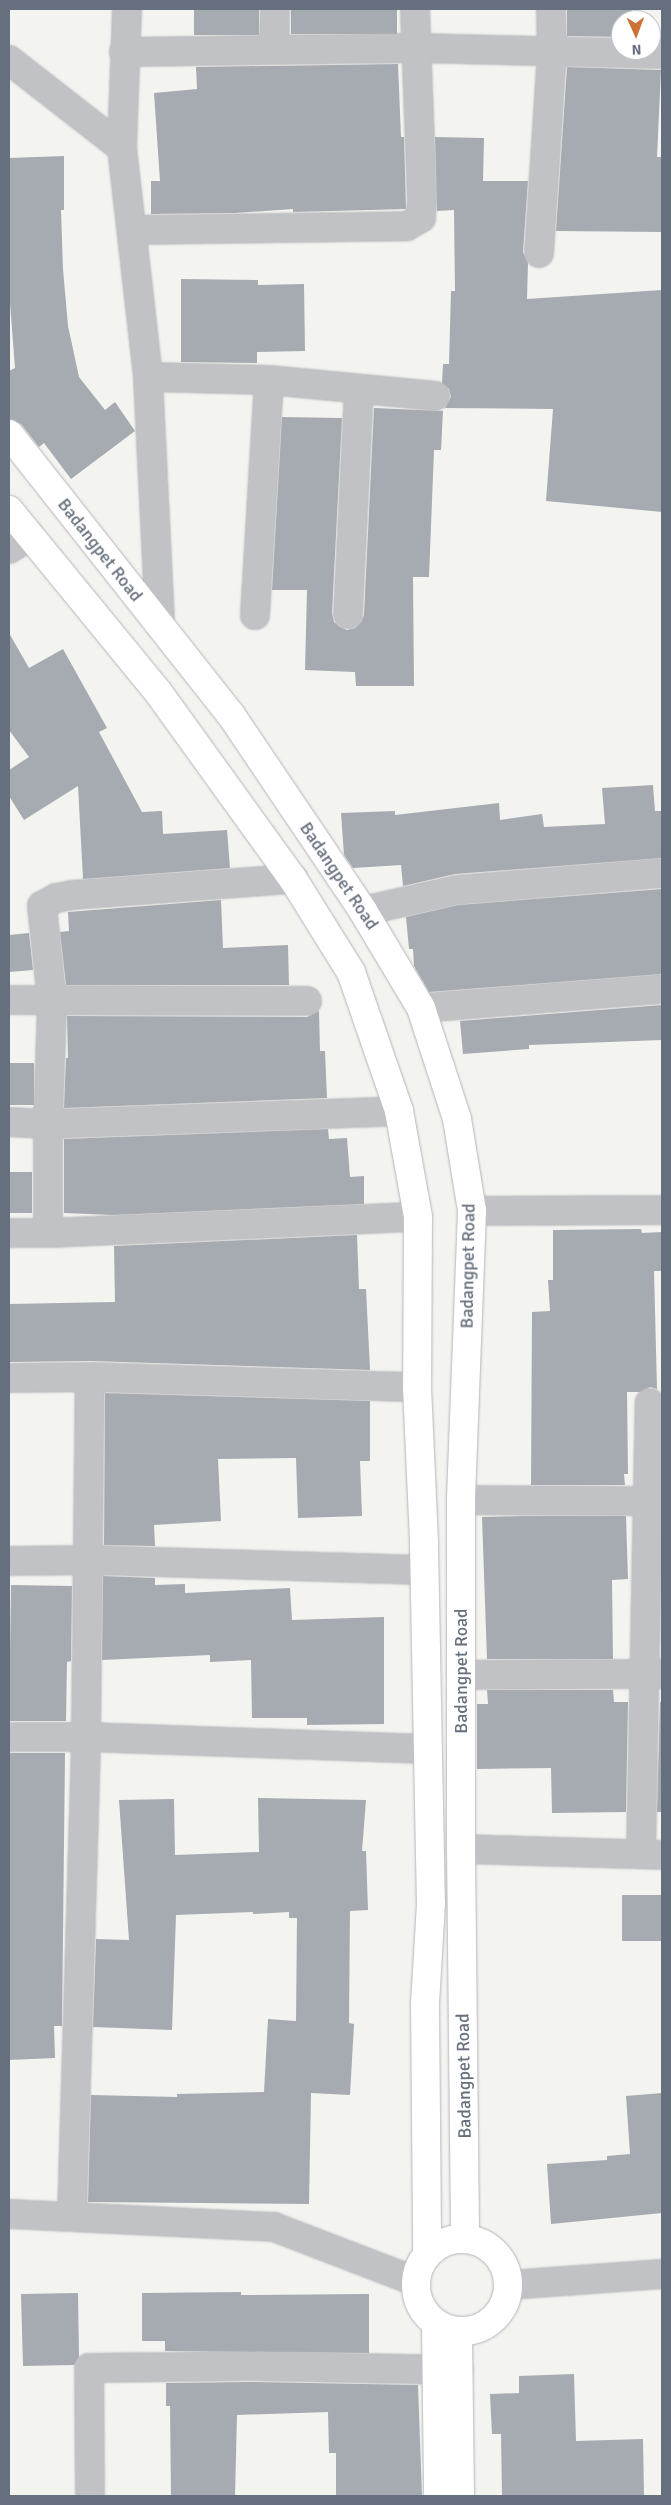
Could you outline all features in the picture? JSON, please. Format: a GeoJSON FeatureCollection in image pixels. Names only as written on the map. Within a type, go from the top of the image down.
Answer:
{"type":"FeatureCollection","features":[{"type":"Feature","properties":{"kind":"main road","name":"Badangpet Road"},"geometry":{"type":"LineString","coordinates":[[9,434],[231,715],[363,911],[421,1008],[457,1119],[472,1211],[461,1500],[460,1675],[466,2238],[451,2239],[438,2244],[418,2266],[415,2281]]}},
{"type":"Feature","properties":{"kind":"main road","name":"Badangpet Road"},"geometry":{"type":"LineString","coordinates":[[9,510],[19,543],[158,692],[293,879],[351,972],[399,1111],[418,1217],[416,1387],[424,1570],[431,1903],[425,2003],[427,2254]]}},
{"type":"Feature","properties":{"kind":"main road"},"geometry":{"type":"LineString","coordinates":[[415,2281],[416,2294],[420,2306],[427,2316],[447,2328],[474,2330],[488,2324],[499,2314],[506,2300],[509,2285],[506,2271],[496,2254],[479,2242],[466,2238]]}},
{"type":"Feature","properties":{"kind":"main road"},"geometry":{"type":"LineString","coordinates":[[438,2496],[447,2370],[447,2328]]}},
{"type":"Feature","properties":{"kind":"main road"},"geometry":{"type":"LineString","coordinates":[[447,2370],[460,2496]]}},
{"type":"Feature","properties":{"kind":"street"},"geometry":{"type":"LineString","coordinates":[[127,9],[122,148],[148,376],[160,626]]}},
{"type":"Feature","properties":{"kind":"street"},"geometry":{"type":"LineString","coordinates":[[274,49],[276,9]]}},
{"type":"Feature","properties":{"kind":"street"},"geometry":{"type":"LineString","coordinates":[[132,230],[407,226],[421,218],[416,9]]}},
{"type":"Feature","properties":{"kind":"street"},"geometry":{"type":"LineString","coordinates":[[539,253],[552,51],[551,9]]}},
{"type":"Feature","properties":{"kind":"street"},"geometry":{"type":"LineString","coordinates":[[124,52],[416,48],[662,54]]}},
{"type":"Feature","properties":{"kind":"street"},"geometry":{"type":"LineString","coordinates":[[9,60],[122,148]]}},
{"type":"Feature","properties":{"kind":"street"},"geometry":{"type":"LineString","coordinates":[[148,376],[269,380],[435,396]]}},
{"type":"Feature","properties":{"kind":"street"},"geometry":{"type":"LineString","coordinates":[[255,615],[269,380]]}},
{"type":"Feature","properties":{"kind":"street"},"geometry":{"type":"LineString","coordinates":[[348,614],[359,389]]}},
{"type":"Feature","properties":{"kind":"street"},"geometry":{"type":"LineString","coordinates":[[363,911],[456,890],[662,874]]}},
{"type":"Feature","properties":{"kind":"street"},"geometry":{"type":"LineString","coordinates":[[48,1233],[48,1124],[52,1002],[42,906],[56,898],[73,895],[293,879]]}},
{"type":"Feature","properties":{"kind":"street"},"geometry":{"type":"LineString","coordinates":[[421,1008],[662,988]]}},
{"type":"Feature","properties":{"kind":"street"},"geometry":{"type":"LineString","coordinates":[[9,1000],[52,1002],[307,1000]]}},
{"type":"Feature","properties":{"kind":"street"},"geometry":{"type":"LineString","coordinates":[[9,1122],[48,1124],[399,1111]]}},
{"type":"Feature","properties":{"kind":"street"},"geometry":{"type":"LineString","coordinates":[[472,1211],[662,1210]]}},
{"type":"Feature","properties":{"kind":"street"},"geometry":{"type":"LineString","coordinates":[[9,1233],[48,1233],[418,1217]]}},
{"type":"Feature","properties":{"kind":"street"},"geometry":{"type":"LineString","coordinates":[[9,1378],[90,1376],[416,1387]]}},
{"type":"Feature","properties":{"kind":"street"},"geometry":{"type":"LineString","coordinates":[[72,2216],[86,1737],[90,1376]]}},
{"type":"Feature","properties":{"kind":"street"},"geometry":{"type":"LineString","coordinates":[[462,1849],[652,1854],[656,1501],[650,1403]]}},
{"type":"Feature","properties":{"kind":"street"},"geometry":{"type":"LineString","coordinates":[[461,1500],[656,1501]]}},
{"type":"Feature","properties":{"kind":"street"},"geometry":{"type":"LineString","coordinates":[[9,1561],[88,1560],[424,1570]]}},
{"type":"Feature","properties":{"kind":"street"},"geometry":{"type":"LineString","coordinates":[[460,1675],[653,1674]]}},
{"type":"Feature","properties":{"kind":"street"},"geometry":{"type":"LineString","coordinates":[[9,1737],[86,1737],[428,1749]]}},
{"type":"Feature","properties":{"kind":"street"},"geometry":{"type":"LineString","coordinates":[[9,2214],[274,2227],[415,2281]]}},
{"type":"Feature","properties":{"kind":"street"},"geometry":{"type":"LineString","coordinates":[[509,2285],[662,2274]]}},
{"type":"Feature","properties":{"kind":"street"},"geometry":{"type":"LineString","coordinates":[[90,2496],[89,2368],[251,2366],[447,2370]]}},
{"type":"Feature","properties":{"kind":"building"},"geometry":{"type":"Polygon","coordinates":[[[194,9],[259,9],[259,35],[194,35],[194,9]]]}},
{"type":"Feature","properties":{"kind":"building"},"geometry":{"type":"Polygon","coordinates":[[[291,9],[397,9],[397,34],[291,34],[291,9]]]}},
{"type":"Feature","properties":{"kind":"building"},"geometry":{"type":"Polygon","coordinates":[[[567,9],[632,9],[611,10],[611,37],[567,36],[567,9]]]}},
{"type":"Feature","properties":{"kind":"building"},"geometry":{"type":"Polygon","coordinates":[[[398,64],[401,137],[404,137],[406,209],[293,212],[293,209],[235,213],[151,214],[151,181],[160,181],[154,93],[197,89],[196,67],[398,64]]]}},
{"type":"Feature","properties":{"kind":"building"},"geometry":{"type":"Polygon","coordinates":[[[567,67],[661,70],[657,157],[662,157],[662,232],[556,231],[567,67]]]}},
{"type":"Feature","properties":{"kind":"building"},"geometry":{"type":"Polygon","coordinates":[[[435,137],[484,138],[483,181],[528,181],[523,252],[528,263],[527,299],[662,290],[662,512],[546,501],[553,409],[445,408],[451,397],[449,389],[442,383],[443,364],[449,364],[451,291],[455,291],[454,210],[437,211],[435,137]]]}},
{"type":"Feature","properties":{"kind":"building"},"geometry":{"type":"Polygon","coordinates":[[[64,156],[64,210],[61,210],[63,269],[68,326],[79,377],[105,410],[115,402],[135,431],[71,479],[44,443],[39,447],[21,424],[9,419],[9,371],[15,368],[9,290],[9,158],[64,156]]]}},
{"type":"Feature","properties":{"kind":"building"},"geometry":{"type":"Polygon","coordinates":[[[181,279],[258,280],[258,285],[304,284],[305,351],[257,352],[257,363],[181,362],[181,279]]]}},
{"type":"Feature","properties":{"kind":"building"},"geometry":{"type":"Polygon","coordinates":[[[374,408],[443,411],[441,450],[434,450],[429,577],[413,577],[414,686],[356,686],[355,672],[305,670],[307,590],[272,590],[282,417],[342,418],[332,613],[334,622],[347,630],[355,628],[361,622],[364,615],[374,408]]]}},
{"type":"Feature","properties":{"kind":"building"},"geometry":{"type":"Polygon","coordinates":[[[9,633],[29,668],[63,649],[107,728],[99,732],[142,812],[162,811],[163,834],[227,830],[230,868],[83,879],[78,786],[24,820],[9,796],[9,770],[29,757],[9,730],[9,633]]]}},
{"type":"Feature","properties":{"kind":"building"},"geometry":{"type":"Polygon","coordinates":[[[653,785],[655,811],[662,811],[662,858],[455,874],[403,886],[401,865],[353,868],[344,855],[341,813],[395,811],[395,815],[499,803],[500,820],[542,814],[544,827],[605,824],[602,788],[653,785]]]}},
{"type":"Feature","properties":{"kind":"building"},"geometry":{"type":"Polygon","coordinates":[[[662,889],[662,974],[429,992],[414,966],[413,949],[409,949],[406,917],[458,905],[662,889]]]}},
{"type":"Feature","properties":{"kind":"building"},"geometry":{"type":"Polygon","coordinates":[[[221,900],[223,948],[288,945],[289,985],[66,985],[60,932],[69,931],[68,912],[221,900]]]}},
{"type":"Feature","properties":{"kind":"building"},"geometry":{"type":"Polygon","coordinates":[[[29,933],[33,970],[9,972],[9,935],[29,933]]]}},
{"type":"Feature","properties":{"kind":"building"},"geometry":{"type":"Polygon","coordinates":[[[662,1005],[662,1040],[529,1045],[529,1049],[463,1054],[460,1021],[662,1005]]]}},
{"type":"Feature","properties":{"kind":"building"},"geometry":{"type":"Polygon","coordinates":[[[319,1011],[320,1051],[325,1051],[327,1098],[64,1108],[66,1058],[68,1058],[67,1016],[307,1017],[319,1011]]]}},
{"type":"Feature","properties":{"kind":"building"},"geometry":{"type":"Polygon","coordinates":[[[9,1063],[34,1063],[34,1105],[9,1105],[9,1063]]]}},
{"type":"Feature","properties":{"kind":"building"},"geometry":{"type":"Polygon","coordinates":[[[328,1129],[329,1139],[347,1138],[350,1177],[364,1176],[364,1204],[114,1215],[64,1213],[64,1139],[328,1129]]]}},
{"type":"Feature","properties":{"kind":"building"},"geometry":{"type":"Polygon","coordinates":[[[9,1172],[32,1172],[32,1213],[9,1213],[9,1172]]]}},
{"type":"Feature","properties":{"kind":"building"},"geometry":{"type":"Polygon","coordinates":[[[641,1229],[642,1233],[662,1232],[662,1271],[654,1271],[657,1389],[650,1387],[640,1392],[627,1392],[628,1474],[624,1474],[625,1485],[531,1485],[532,1312],[550,1311],[548,1280],[553,1280],[553,1230],[641,1229]]]}},
{"type":"Feature","properties":{"kind":"building"},"geometry":{"type":"Polygon","coordinates":[[[357,1235],[359,1289],[366,1289],[370,1370],[90,1361],[9,1362],[9,1304],[115,1302],[114,1246],[357,1235]]]}},
{"type":"Feature","properties":{"kind":"building"},"geometry":{"type":"Polygon","coordinates":[[[105,1393],[370,1401],[370,1461],[360,1461],[362,1516],[298,1518],[296,1458],[218,1459],[221,1521],[154,1525],[155,1546],[104,1545],[105,1393]]]}},
{"type":"Feature","properties":{"kind":"building"},"geometry":{"type":"Polygon","coordinates":[[[626,1516],[628,1579],[612,1580],[613,1659],[487,1659],[482,1517],[626,1516]]]}},
{"type":"Feature","properties":{"kind":"building"},"geometry":{"type":"Polygon","coordinates":[[[103,1576],[155,1578],[155,1585],[185,1584],[185,1593],[290,1588],[292,1620],[384,1617],[384,1724],[307,1725],[307,1718],[252,1718],[251,1660],[210,1662],[210,1655],[102,1660],[103,1576]]]}},
{"type":"Feature","properties":{"kind":"building"},"geometry":{"type":"Polygon","coordinates":[[[11,1585],[72,1586],[71,1661],[67,1662],[66,1721],[9,1721],[11,1585]]]}},
{"type":"Feature","properties":{"kind":"building"},"geometry":{"type":"Polygon","coordinates":[[[487,1690],[613,1690],[614,1702],[628,1702],[626,1812],[552,1813],[551,1768],[477,1769],[477,1704],[488,1704],[487,1690]]]}},
{"type":"Feature","properties":{"kind":"building"},"geometry":{"type":"Polygon","coordinates":[[[660,1702],[662,1702],[662,1812],[657,1812],[660,1702]]]}},
{"type":"Feature","properties":{"kind":"building"},"geometry":{"type":"Polygon","coordinates":[[[9,1753],[65,1753],[62,2026],[54,2026],[55,2058],[9,2060],[9,1753]]]}},
{"type":"Feature","properties":{"kind":"building"},"geometry":{"type":"Polygon","coordinates":[[[258,1798],[366,1800],[362,1851],[366,1851],[368,1910],[350,1911],[349,2023],[354,2024],[350,2095],[311,2093],[309,2204],[88,2202],[91,2095],[177,2097],[177,2094],[264,2092],[268,2019],[296,2021],[297,1918],[289,1918],[289,1912],[253,1914],[253,1912],[176,1915],[172,2030],[93,2027],[96,1939],[129,1940],[119,1800],[174,1799],[175,1855],[259,1852],[258,1798]]]}},
{"type":"Feature","properties":{"kind":"building"},"geometry":{"type":"Polygon","coordinates":[[[622,1895],[662,1895],[662,1941],[622,1941],[622,1895]]]}},
{"type":"Feature","properties":{"kind":"building"},"geometry":{"type":"Polygon","coordinates":[[[662,2093],[662,2213],[551,2224],[547,2164],[607,2160],[607,2156],[630,2154],[626,2096],[662,2093]]]}},
{"type":"Feature","properties":{"kind":"building"},"geometry":{"type":"Polygon","coordinates":[[[241,2292],[241,2295],[369,2294],[369,2353],[165,2351],[165,2341],[142,2341],[142,2293],[241,2292]]]}},
{"type":"Feature","properties":{"kind":"building"},"geometry":{"type":"Polygon","coordinates":[[[78,2293],[79,2357],[74,2365],[23,2366],[21,2294],[78,2293]]]}},
{"type":"Feature","properties":{"kind":"building"},"geometry":{"type":"Polygon","coordinates":[[[574,2374],[576,2441],[643,2439],[644,2496],[502,2496],[501,2434],[492,2434],[490,2394],[519,2393],[519,2376],[574,2374]]]}},
{"type":"Feature","properties":{"kind":"building"},"geometry":{"type":"Polygon","coordinates":[[[251,2382],[418,2385],[422,2496],[336,2496],[336,2453],[329,2453],[328,2412],[237,2415],[235,2496],[171,2496],[170,2406],[166,2406],[166,2383],[251,2382]]]}}]}
